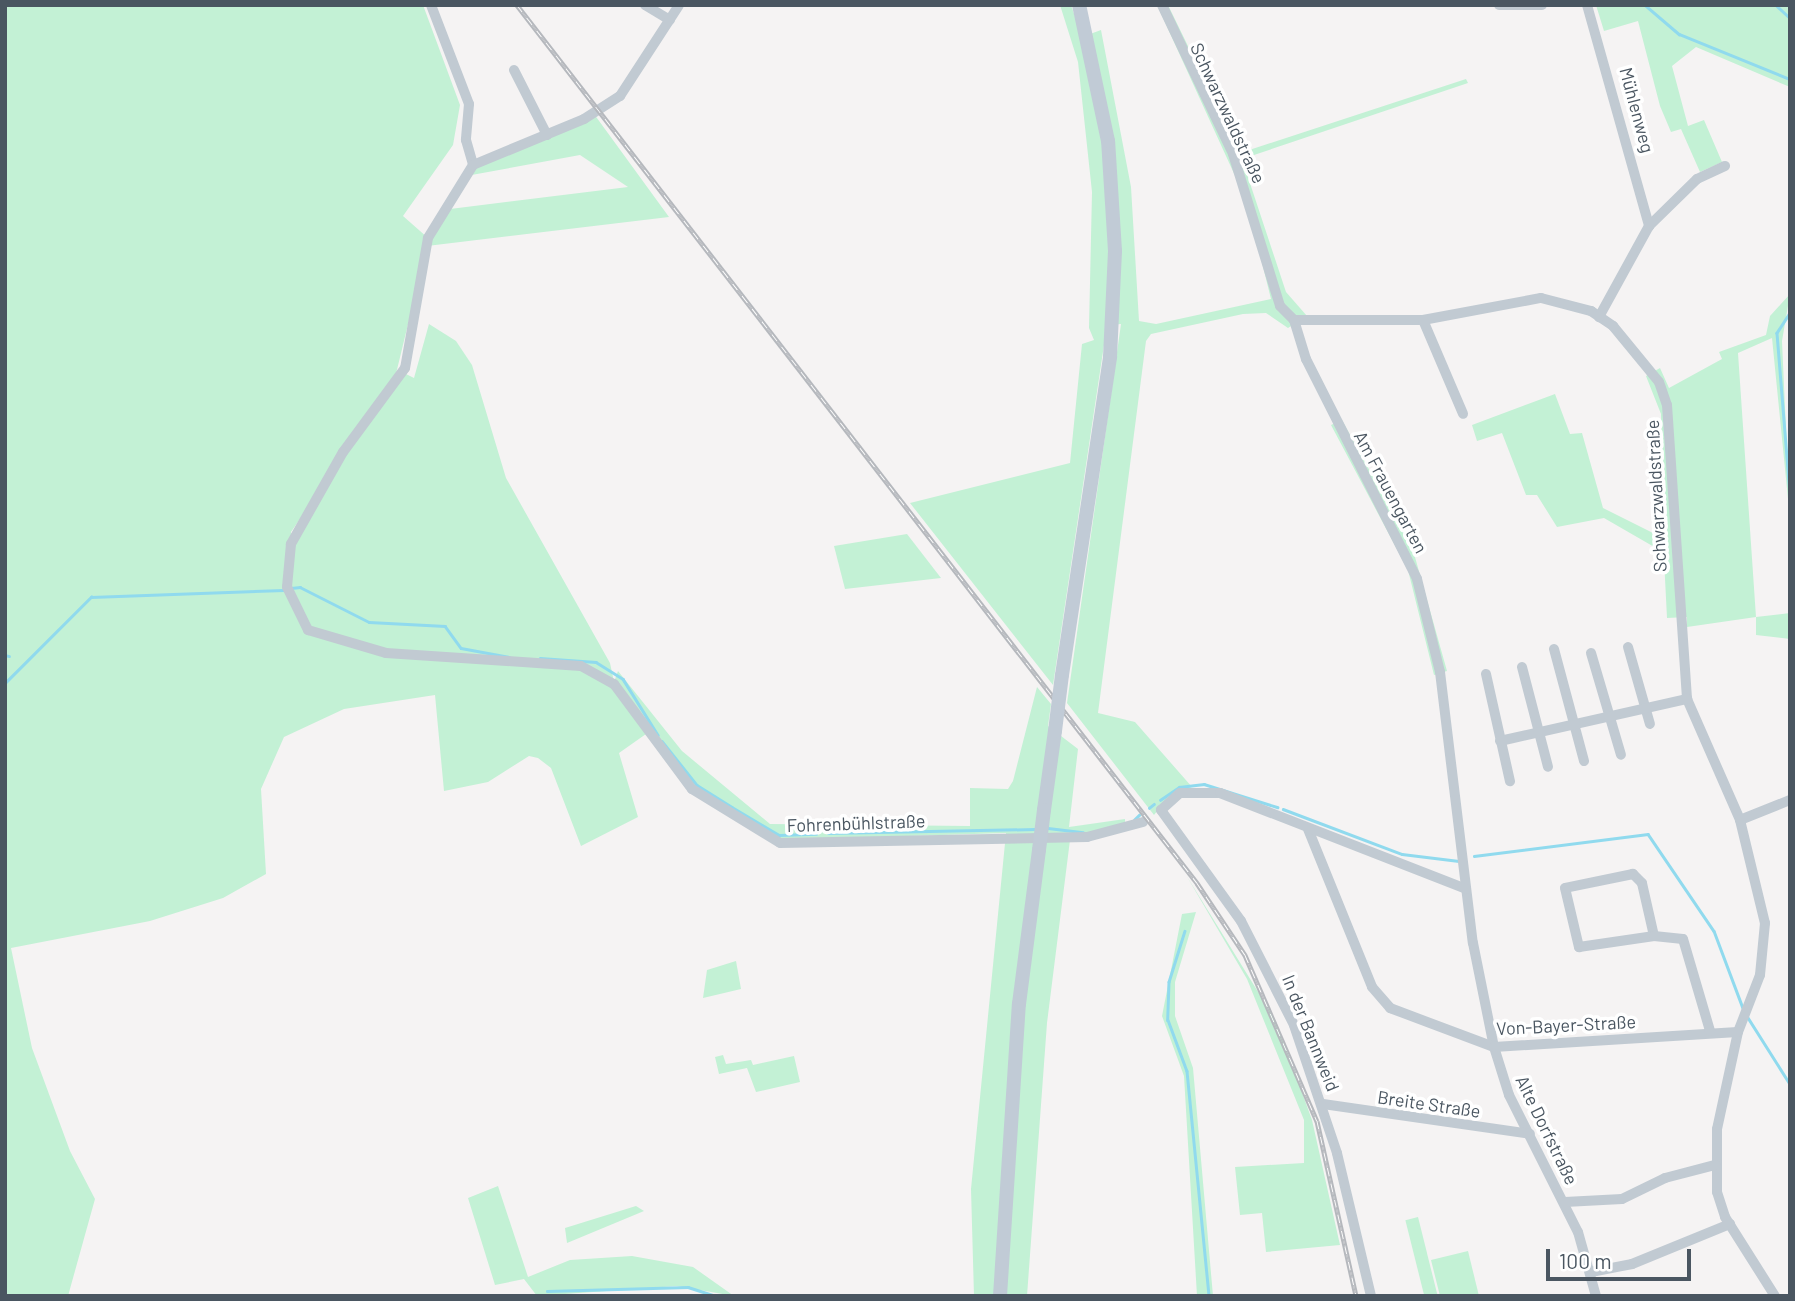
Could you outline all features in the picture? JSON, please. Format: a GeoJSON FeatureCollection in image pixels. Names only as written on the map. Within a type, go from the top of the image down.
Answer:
{"type":"FeatureCollection","features":[{"type":"Feature","properties":{"kind":"main road"},"geometry":{"type":"LineString","coordinates":[[1000,1296],[1019,1004],[1062,675],[1113,325],[1108,141],[1079,5]]}},
{"type":"Feature","properties":{"kind":"street"},"geometry":{"type":"LineString","coordinates":[[431,5],[464,86],[473,165],[547,135],[620,96],[679,5]]}},
{"type":"Feature","properties":{"kind":"street"},"geometry":{"type":"LineString","coordinates":[[645,5],[670,20]]}},
{"type":"Feature","properties":{"kind":"street","name":"Schwarzwaldstraße"},"geometry":{"type":"LineString","coordinates":[[1162,5],[1234,154],[1280,306],[1294,320],[1423,320],[1541,298],[1599,317],[1655,374],[1667,405],[1687,699],[1740,820],[1765,923],[1766,946],[1750,1003],[1738,1032],[1715,1166],[1730,1224],[1775,1296]]}},
{"type":"Feature","properties":{"kind":"street"},"geometry":{"type":"LineString","coordinates":[[1499,5],[1542,5]]}},
{"type":"Feature","properties":{"kind":"street","name":"Mühlenweg"},"geometry":{"type":"LineString","coordinates":[[1587,5],[1650,226]]}},
{"type":"Feature","properties":{"kind":"street"},"geometry":{"type":"LineString","coordinates":[[514,70],[547,135]]}},
{"type":"Feature","properties":{"kind":"street","name":"Fohrenbühlstraße"},"geometry":{"type":"LineString","coordinates":[[473,165],[428,238],[418,315],[397,383],[343,452],[295,532],[284,571],[287,589],[308,630],[332,641],[473,661],[549,659],[581,666],[614,684],[692,789],[780,843],[1087,837],[1143,822]]}},
{"type":"Feature","properties":{"kind":"street"},"geometry":{"type":"LineString","coordinates":[[1599,317],[1650,226],[1697,179],[1725,166]]}},
{"type":"Feature","properties":{"kind":"street","name":"Am Frauengarten"},"geometry":{"type":"LineString","coordinates":[[1294,320],[1306,359],[1417,579],[1440,672],[1458,810]]}},
{"type":"Feature","properties":{"kind":"street"},"geometry":{"type":"LineString","coordinates":[[1423,320],[1463,414]]}},
{"type":"Feature","properties":{"kind":"street"},"geometry":{"type":"LineString","coordinates":[[1628,647],[1650,724]]}},
{"type":"Feature","properties":{"kind":"street"},"geometry":{"type":"LineString","coordinates":[[1554,649],[1584,761]]}},
{"type":"Feature","properties":{"kind":"street"},"geometry":{"type":"LineString","coordinates":[[1591,653],[1621,755]]}},
{"type":"Feature","properties":{"kind":"street"},"geometry":{"type":"LineString","coordinates":[[1522,667],[1548,767]]}},
{"type":"Feature","properties":{"kind":"street"},"geometry":{"type":"LineString","coordinates":[[1486,674],[1510,781]]}},
{"type":"Feature","properties":{"kind":"street"},"geometry":{"type":"LineString","coordinates":[[1500,741],[1574,726],[1646,706],[1687,699]]}},
{"type":"Feature","properties":{"kind":"street","name":"In der Bannweid"},"geometry":{"type":"LineString","coordinates":[[1308,829],[1196,789],[1161,810],[1264,961],[1323,1104],[1371,1296]]}},
{"type":"Feature","properties":{"kind":"street"},"geometry":{"type":"LineString","coordinates":[[1740,820],[1790,800]]}},
{"type":"Feature","properties":{"kind":"street","name":"Alte Dorfstraße"},"geometry":{"type":"LineString","coordinates":[[1458,810],[1466,858],[1466,889],[1494,1047],[1530,1134],[1565,1202],[1591,1272],[1596,1296]]}},
{"type":"Feature","properties":{"kind":"street"},"geometry":{"type":"LineString","coordinates":[[1308,829],[1466,889]]}},
{"type":"Feature","properties":{"kind":"street","name":"Von-Bayer-Straße"},"geometry":{"type":"LineString","coordinates":[[1308,829],[1380,1002],[1494,1047],[1710,1031],[1738,1032]]}},
{"type":"Feature","properties":{"kind":"street"},"geometry":{"type":"LineString","coordinates":[[1654,936],[1642,883],[1633,874],[1565,888],[1579,947],[1654,936],[1683,939],[1710,1031]]}},
{"type":"Feature","properties":{"kind":"street","name":"Breite Straße"},"geometry":{"type":"LineString","coordinates":[[1323,1104],[1530,1134]]}},
{"type":"Feature","properties":{"kind":"street"},"geometry":{"type":"LineString","coordinates":[[1565,1202],[1622,1199],[1665,1178],[1715,1166]]}},
{"type":"Feature","properties":{"kind":"street"},"geometry":{"type":"LineString","coordinates":[[1591,1272],[1632,1264],[1730,1224]]}},
{"type":"Feature","properties":{"kind":"green space"},"geometry":{"type":"Polygon","coordinates":[[[5,5],[423,5],[460,105],[453,145],[403,216],[428,238],[442,210],[628,187],[580,155],[466,176],[473,165],[594,114],[669,217],[427,246],[394,382],[291,532],[291,544],[358,435],[404,373],[414,378],[429,324],[456,341],[472,365],[506,478],[610,663],[614,682],[618,671],[682,751],[770,824],[970,826],[970,788],[1008,789],[1013,781],[1037,687],[1051,704],[1048,726],[1078,749],[1069,827],[1125,819],[1125,829],[1070,840],[1047,1023],[1027,1296],[974,1296],[971,1189],[1006,833],[780,840],[692,789],[646,734],[619,753],[638,817],[581,846],[551,768],[538,758],[529,756],[488,782],[444,791],[435,695],[344,709],[284,737],[261,789],[266,874],[223,898],[150,921],[11,948],[32,1048],[70,1151],[95,1199],[68,1296],[5,1296],[5,5]]]}},
{"type":"Feature","properties":{"kind":"green space"},"geometry":{"type":"Polygon","coordinates":[[[1060,5],[1071,5],[1082,37],[1101,30],[1131,187],[1139,321],[1156,324],[1271,299],[1247,202],[1158,7],[1168,5],[1240,153],[1466,79],[1468,83],[1242,159],[1286,292],[1307,316],[1288,328],[1266,313],[1243,314],[1151,334],[1146,341],[1098,713],[1135,722],[1192,787],[1169,796],[1154,815],[1067,703],[1121,324],[1107,325],[1053,685],[910,503],[1070,463],[1082,344],[1094,340],[1089,328],[1092,192],[1078,62],[1060,5]]]}},
{"type":"Feature","properties":{"kind":"green space"},"geometry":{"type":"Polygon","coordinates":[[[1596,5],[1790,5],[1790,87],[1696,47],[1672,66],[1688,126],[1704,120],[1722,162],[1700,172],[1681,129],[1671,132],[1660,106],[1638,21],[1604,31],[1596,5]]]}},
{"type":"Feature","properties":{"kind":"green space"},"geometry":{"type":"Polygon","coordinates":[[[1790,294],[1782,341],[1790,519],[1772,338],[1738,353],[1756,617],[1687,627],[1687,617],[1667,618],[1664,559],[1656,548],[1604,518],[1557,527],[1537,495],[1526,495],[1502,433],[1477,441],[1472,425],[1555,394],[1570,434],[1582,433],[1603,508],[1663,538],[1661,414],[1646,376],[1660,368],[1669,388],[1722,359],[1719,352],[1766,335],[1770,316],[1790,294]]]}},
{"type":"Feature","properties":{"kind":"green space"},"geometry":{"type":"Polygon","coordinates":[[[1342,420],[1413,550],[1447,671],[1434,675],[1408,570],[1331,425],[1342,420]]]}},
{"type":"Feature","properties":{"kind":"green space"},"geometry":{"type":"Polygon","coordinates":[[[907,534],[941,578],[845,589],[834,546],[907,534]]]}},
{"type":"Feature","properties":{"kind":"green space"},"geometry":{"type":"Polygon","coordinates":[[[1790,613],[1790,639],[1756,635],[1756,617],[1790,613]]]}},
{"type":"Feature","properties":{"kind":"green space"},"geometry":{"type":"Polygon","coordinates":[[[1186,875],[1276,1021],[1312,1120],[1340,1245],[1266,1252],[1262,1213],[1240,1215],[1235,1167],[1304,1163],[1304,1120],[1247,979],[1186,875]]]}},
{"type":"Feature","properties":{"kind":"green space"},"geometry":{"type":"Polygon","coordinates":[[[1196,912],[1175,982],[1175,1016],[1193,1068],[1213,1296],[1197,1296],[1184,1076],[1162,1016],[1182,914],[1196,912]]]}},
{"type":"Feature","properties":{"kind":"green space"},"geometry":{"type":"Polygon","coordinates":[[[736,961],[741,989],[703,998],[707,970],[736,961]]]}},
{"type":"Feature","properties":{"kind":"green space"},"geometry":{"type":"Polygon","coordinates":[[[723,1055],[726,1064],[751,1060],[753,1065],[794,1056],[800,1082],[756,1092],[747,1068],[719,1074],[715,1057],[723,1055]]]}},
{"type":"Feature","properties":{"kind":"green space"},"geometry":{"type":"Polygon","coordinates":[[[498,1186],[528,1277],[570,1260],[632,1256],[693,1267],[734,1296],[677,1286],[537,1296],[524,1279],[495,1285],[468,1198],[498,1186]]]}},
{"type":"Feature","properties":{"kind":"green space"},"geometry":{"type":"Polygon","coordinates":[[[636,1206],[644,1211],[567,1243],[565,1228],[636,1206]]]}},
{"type":"Feature","properties":{"kind":"green space"},"geometry":{"type":"Polygon","coordinates":[[[1418,1217],[1438,1296],[1424,1296],[1405,1220],[1418,1217]]]}},
{"type":"Feature","properties":{"kind":"green space"},"geometry":{"type":"Polygon","coordinates":[[[1468,1251],[1479,1296],[1440,1296],[1431,1260],[1468,1251]]]}},
{"type":"Feature","properties":{"kind":"waterway"},"geometry":{"type":"LineString","coordinates":[[1645,5],[1679,34],[1790,79]]}},
{"type":"Feature","properties":{"kind":"waterway"},"geometry":{"type":"LineString","coordinates":[[1776,5],[1790,18]]}},
{"type":"Feature","properties":{"kind":"waterway"},"geometry":{"type":"LineString","coordinates":[[1790,313],[1777,333],[1790,494]]}},
{"type":"Feature","properties":{"kind":"waterway"},"geometry":{"type":"LineString","coordinates":[[291,588],[300,587],[369,622],[445,626],[461,648],[509,657]]}},
{"type":"Feature","properties":{"kind":"waterway"},"geometry":{"type":"LineString","coordinates":[[5,683],[91,597],[284,590]]}},
{"type":"Feature","properties":{"kind":"waterway"},"geometry":{"type":"LineString","coordinates":[[5,655],[9,656]]}},
{"type":"Feature","properties":{"kind":"waterway"},"geometry":{"type":"LineString","coordinates":[[540,658],[596,662],[623,679],[658,735]]}},
{"type":"Feature","properties":{"kind":"waterway"},"geometry":{"type":"LineString","coordinates":[[662,741],[697,785],[732,807],[779,835],[816,834]]}},
{"type":"Feature","properties":{"kind":"waterway"},"geometry":{"type":"LineString","coordinates":[[1160,800],[1179,787],[1204,784],[1277,807]]}},
{"type":"Feature","properties":{"kind":"waterway"},"geometry":{"type":"LineString","coordinates":[[1149,808],[1154,804]]}},
{"type":"Feature","properties":{"kind":"waterway"},"geometry":{"type":"LineString","coordinates":[[1283,809],[1402,854],[1459,861]]}},
{"type":"Feature","properties":{"kind":"waterway"},"geometry":{"type":"LineString","coordinates":[[1134,820],[1139,815]]}},
{"type":"Feature","properties":{"kind":"waterway"},"geometry":{"type":"LineString","coordinates":[[1048,828],[1083,832]]}},
{"type":"Feature","properties":{"kind":"waterway"},"geometry":{"type":"LineString","coordinates":[[828,833],[1035,829]]}},
{"type":"Feature","properties":{"kind":"waterway"},"geometry":{"type":"LineString","coordinates":[[1474,856],[1648,834],[1714,931],[1744,1011]]}},
{"type":"Feature","properties":{"kind":"waterway"},"geometry":{"type":"LineString","coordinates":[[1185,931],[1169,982],[1168,1020],[1187,1071],[1209,1296]]}},
{"type":"Feature","properties":{"kind":"waterway"},"geometry":{"type":"LineString","coordinates":[[1747,1016],[1790,1084]]}},
{"type":"Feature","properties":{"kind":"waterway"},"geometry":{"type":"LineString","coordinates":[[547,1291],[688,1287],[715,1296]]}},
{"type":"Feature","properties":{"kind":"railway"},"geometry":{"type":"LineString","coordinates":[[517,5],[1197,883],[1245,955],[1317,1121],[1356,1296]]}}]}
